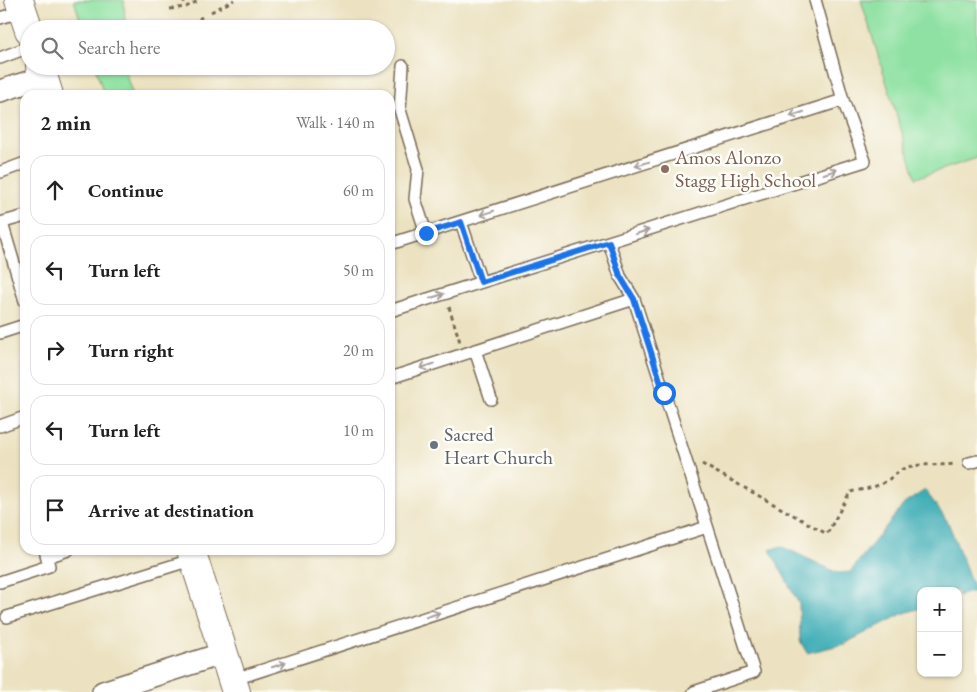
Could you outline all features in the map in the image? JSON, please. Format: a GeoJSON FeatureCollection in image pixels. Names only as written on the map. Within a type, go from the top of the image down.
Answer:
{"type":"FeatureCollection","features":[{"type":"Feature","properties":{"kind":"main road"},"geometry":{"type":"LineString","coordinates":[[193,555],[234,686]]}},
{"type":"Feature","properties":{"kind":"street"},"geometry":{"type":"LineString","coordinates":[[0,91],[45,80]]}},
{"type":"Feature","properties":{"kind":"street"},"geometry":{"type":"LineString","coordinates":[[103,692],[224,653]]}},
{"type":"Feature","properties":{"kind":"lane"},"geometry":{"type":"LineString","coordinates":[[395,309],[864,161],[843,100],[815,0]]}},
{"type":"Feature","properties":{"kind":"lane"},"geometry":{"type":"LineString","coordinates":[[0,58],[20,50]]}},
{"type":"Feature","properties":{"kind":"lane"},"geometry":{"type":"LineString","coordinates":[[403,66],[400,110],[418,169],[415,198],[426,233]]}},
{"type":"Feature","properties":{"kind":"lane"},"geometry":{"type":"LineString","coordinates":[[395,242],[843,100]]}},
{"type":"Feature","properties":{"kind":"lane"},"geometry":{"type":"LineString","coordinates":[[0,172],[20,165]]}},
{"type":"Feature","properties":{"kind":"lane"},"geometry":{"type":"LineString","coordinates":[[20,217],[1,223],[20,285]]}},
{"type":"Feature","properties":{"kind":"lane"},"geometry":{"type":"LineString","coordinates":[[461,222],[481,282]]}},
{"type":"Feature","properties":{"kind":"lane"},"geometry":{"type":"LineString","coordinates":[[609,242],[620,276],[634,299],[754,672],[694,692]]}},
{"type":"Feature","properties":{"kind":"lane"},"geometry":{"type":"LineString","coordinates":[[395,376],[634,299]]}},
{"type":"Feature","properties":{"kind":"lane"},"geometry":{"type":"LineString","coordinates":[[0,332],[20,326]]}},
{"type":"Feature","properties":{"kind":"lane"},"geometry":{"type":"LineString","coordinates":[[475,350],[491,399]]}},
{"type":"Feature","properties":{"kind":"lane"},"geometry":{"type":"LineString","coordinates":[[0,426],[20,419]]}},
{"type":"Feature","properties":{"kind":"lane"},"geometry":{"type":"LineString","coordinates":[[234,686],[549,578],[708,527]]}},
{"type":"Feature","properties":{"kind":"lane"},"geometry":{"type":"LineString","coordinates":[[0,582],[50,566],[46,555]]}},
{"type":"Feature","properties":{"kind":"lane"},"geometry":{"type":"LineString","coordinates":[[7,617],[193,555]]}},
{"type":"Feature","properties":{"kind":"path"},"geometry":{"type":"LineString","coordinates":[[183,0],[186,7]]}},
{"type":"Feature","properties":{"kind":"path"},"geometry":{"type":"LineString","coordinates":[[170,9],[186,7],[200,0]]}},
{"type":"Feature","properties":{"kind":"path"},"geometry":{"type":"LineString","coordinates":[[211,12],[234,0]]}},
{"type":"Feature","properties":{"kind":"path"},"geometry":{"type":"LineString","coordinates":[[702,464],[828,534],[850,492],[883,484],[892,475],[907,467],[933,464],[947,466],[973,462]]}},
{"type":"Feature","properties":{"kind":"green space"},"geometry":{"type":"Polygon","coordinates":[[[74,0],[124,0],[125,20],[80,20],[74,0]]]}},
{"type":"Feature","properties":{"kind":"green space"},"geometry":{"type":"Polygon","coordinates":[[[861,0],[977,0],[977,158],[916,178],[861,0]]]}},
{"type":"Feature","properties":{"kind":"green space"},"geometry":{"type":"Polygon","coordinates":[[[98,75],[127,75],[131,90],[102,90],[98,75]]]}},
{"type":"Feature","properties":{"kind":"water"},"geometry":{"type":"Polygon","coordinates":[[[925,490],[948,522],[975,591],[962,595],[962,587],[917,587],[917,609],[902,614],[844,644],[807,653],[800,641],[799,604],[770,550],[781,546],[838,573],[850,572],[904,504],[925,490]]]}},
{"type":"Feature","properties":{"kind":"place","name":"Amos Alonzo Stagg High School"},"geometry":{"type":"Point","coordinates":[665,169]}},
{"type":"Feature","properties":{"kind":"place","name":"Sacred Heart Church"},"geometry":{"type":"Point","coordinates":[434,445]}},
{"type":"Feature","properties":{"kind":"route"},"geometry":{"type":"LineString","coordinates":[[426,233],[461,222],[481,282],[609,242],[620,276],[634,299],[664,393]]}}]}
